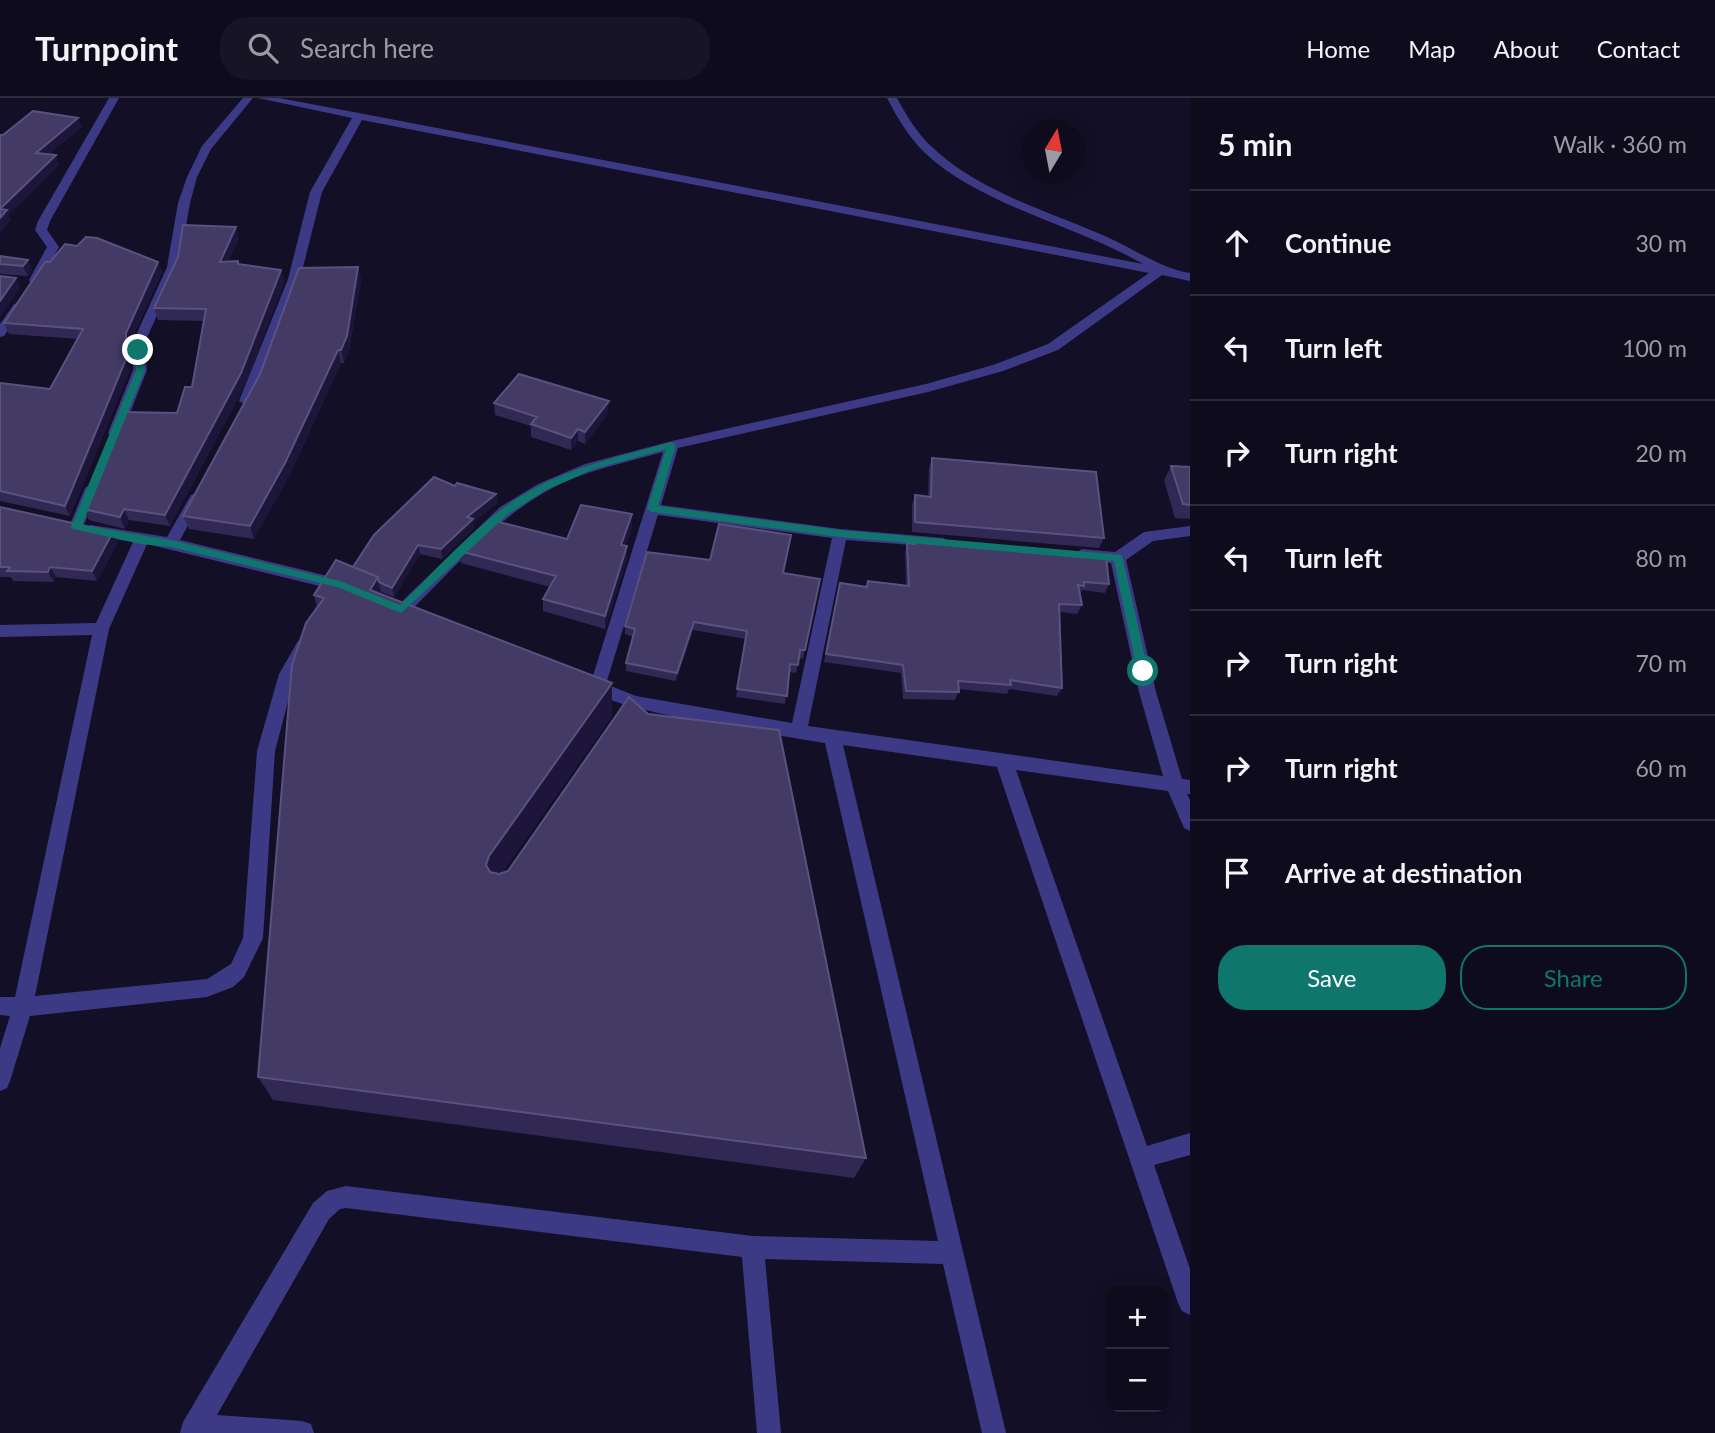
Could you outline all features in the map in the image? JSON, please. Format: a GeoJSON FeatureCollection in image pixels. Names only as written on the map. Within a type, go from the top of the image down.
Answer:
{"type":"FeatureCollection","features":[{"type":"Feature","properties":{"kind":"street"},"geometry":{"type":"LineString","coordinates":[[0,333],[28,283],[53,247],[41,230],[44,221],[114,98]]}},
{"type":"Feature","properties":{"kind":"street"},"geometry":{"type":"LineString","coordinates":[[111,443],[141,370],[138,344],[173,267],[184,203],[192,177],[206,148],[248,98]]}},
{"type":"Feature","properties":{"kind":"street"},"geometry":{"type":"LineString","coordinates":[[263,98],[1190,277]]}},
{"type":"Feature","properties":{"kind":"street"},"geometry":{"type":"LineString","coordinates":[[892,98],[902,117],[932,153],[981,184],[1131,251],[1161,270]]}},
{"type":"Feature","properties":{"kind":"street"},"geometry":{"type":"LineString","coordinates":[[243,408],[294,279],[316,192],[359,116]]}},
{"type":"Feature","properties":{"kind":"street"},"geometry":{"type":"LineString","coordinates":[[401,610],[505,511],[543,487],[590,467],[672,445],[928,388],[998,368],[1053,347],[1161,270]]}},
{"type":"Feature","properties":{"kind":"street"},"geometry":{"type":"LineString","coordinates":[[597,688],[672,445]]}},
{"type":"Feature","properties":{"kind":"street"},"geometry":{"type":"LineString","coordinates":[[96,479],[70,526],[171,543],[336,590],[364,594]]}},
{"type":"Feature","properties":{"kind":"street"},"geometry":{"type":"LineString","coordinates":[[171,543],[203,486]]}},
{"type":"Feature","properties":{"kind":"street"},"geometry":{"type":"LineString","coordinates":[[652,509],[840,534],[951,543]]}},
{"type":"Feature","properties":{"kind":"street"},"geometry":{"type":"LineString","coordinates":[[1063,553],[1118,558],[1149,536],[1190,531]]}},
{"type":"Feature","properties":{"kind":"street"},"geometry":{"type":"LineString","coordinates":[[799,729],[840,534]]}},
{"type":"Feature","properties":{"kind":"street"},"geometry":{"type":"LineString","coordinates":[[0,1081],[23,1007],[101,629],[141,540]]}},
{"type":"Feature","properties":{"kind":"street"},"geometry":{"type":"LineString","coordinates":[[1118,558],[1143,671],[1182,786],[1190,823]]}},
{"type":"Feature","properties":{"kind":"street"},"geometry":{"type":"LineString","coordinates":[[0,631],[101,629]]}},
{"type":"Feature","properties":{"kind":"street"},"geometry":{"type":"LineString","coordinates":[[0,1006],[23,1007],[207,988],[228,982],[242,966],[253,938],[266,751],[287,674],[313,629]]}},
{"type":"Feature","properties":{"kind":"street"},"geometry":{"type":"LineString","coordinates":[[573,678],[634,702],[799,729],[832,737],[1182,786]]}},
{"type":"Feature","properties":{"kind":"street"},"geometry":{"type":"LineString","coordinates":[[832,737],[994,1433]]}},
{"type":"Feature","properties":{"kind":"street"},"geometry":{"type":"LineString","coordinates":[[1004,761],[1190,1303]]}},
{"type":"Feature","properties":{"kind":"street"},"geometry":{"type":"LineString","coordinates":[[1142,1158],[1190,1144]]}},
{"type":"Feature","properties":{"kind":"street"},"geometry":{"type":"LineString","coordinates":[[302,1433],[193,1429],[321,1211],[335,1199],[346,1197],[753,1247],[950,1253]]}},
{"type":"Feature","properties":{"kind":"street"},"geometry":{"type":"LineString","coordinates":[[753,1247],[769,1433]]}},
{"type":"Feature","properties":{"kind":"building"},"geometry":{"type":"Polygon","coordinates":[[[33,111],[78,118],[36,153],[56,155],[0,209],[0,135],[33,111]]]}},
{"type":"Feature","properties":{"kind":"building"},"geometry":{"type":"Polygon","coordinates":[[[0,209],[7,210],[0,218],[0,209]]]}},
{"type":"Feature","properties":{"kind":"building"},"geometry":{"type":"Polygon","coordinates":[[[183,225],[236,227],[220,262],[238,261],[238,264],[281,270],[241,373],[165,515],[124,509],[120,517],[83,509],[123,412],[177,413],[185,387],[192,387],[206,309],[154,308],[178,257],[183,225]]]}},
{"type":"Feature","properties":{"kind":"building"},"geometry":{"type":"Polygon","coordinates":[[[86,237],[97,238],[158,262],[126,333],[126,359],[65,506],[0,491],[0,383],[50,389],[83,329],[4,323],[45,262],[50,262],[65,244],[77,246],[86,237]]]}},
{"type":"Feature","properties":{"kind":"building"},"geometry":{"type":"Polygon","coordinates":[[[0,256],[28,260],[23,266],[0,264],[0,256]]]}},
{"type":"Feature","properties":{"kind":"building"},"geometry":{"type":"Polygon","coordinates":[[[358,267],[347,336],[285,463],[250,526],[183,516],[260,374],[299,268],[358,267]]]}},
{"type":"Feature","properties":{"kind":"building"},"geometry":{"type":"Polygon","coordinates":[[[0,276],[16,278],[0,301],[0,276]]]}},
{"type":"Feature","properties":{"kind":"building"},"geometry":{"type":"Polygon","coordinates":[[[519,374],[609,401],[585,432],[578,429],[571,438],[531,424],[537,417],[494,403],[519,374]]]}},
{"type":"Feature","properties":{"kind":"building"},"geometry":{"type":"Polygon","coordinates":[[[932,458],[1096,472],[1104,538],[915,522],[915,495],[931,497],[932,458]]]}},
{"type":"Feature","properties":{"kind":"building"},"geometry":{"type":"Polygon","coordinates":[[[1171,466],[1190,467],[1190,505],[1183,504],[1171,466]]]}},
{"type":"Feature","properties":{"kind":"building"},"geometry":{"type":"Polygon","coordinates":[[[434,477],[455,486],[457,483],[496,494],[467,517],[473,519],[441,549],[418,545],[392,588],[379,582],[378,577],[353,567],[374,535],[434,477]]]}},
{"type":"Feature","properties":{"kind":"building"},"geometry":{"type":"Polygon","coordinates":[[[581,505],[632,514],[621,545],[627,546],[605,616],[543,599],[556,576],[459,551],[491,520],[567,539],[581,505]]]}},
{"type":"Feature","properties":{"kind":"building"},"geometry":{"type":"Polygon","coordinates":[[[0,507],[113,532],[92,571],[50,567],[48,572],[7,571],[10,567],[0,567],[0,507]]]}},
{"type":"Feature","properties":{"kind":"building"},"geometry":{"type":"Polygon","coordinates":[[[719,524],[791,535],[783,573],[820,579],[805,650],[800,650],[798,665],[790,664],[787,696],[737,689],[747,631],[694,622],[677,673],[626,663],[635,629],[625,626],[647,552],[710,560],[719,524]]]}},
{"type":"Feature","properties":{"kind":"building"},"geometry":{"type":"Polygon","coordinates":[[[915,540],[1106,556],[1109,584],[1084,582],[1084,586],[1078,585],[1082,605],[1059,604],[1062,688],[1010,680],[1011,685],[958,681],[959,692],[906,691],[903,665],[826,654],[840,583],[867,587],[868,581],[909,586],[907,543],[915,544],[915,540]]]}},
{"type":"Feature","properties":{"kind":"building"},"geometry":{"type":"Polygon","coordinates":[[[336,560],[378,577],[370,590],[612,683],[489,856],[486,865],[490,872],[499,874],[508,871],[629,697],[648,714],[779,730],[866,1158],[258,1077],[292,665],[306,623],[324,598],[314,595],[336,560]]]}},
{"type":"Feature","properties":{"kind":"route"},"geometry":{"type":"LineString","coordinates":[[138,350],[141,370],[76,527],[171,543],[340,584],[401,610],[505,511],[543,487],[590,467],[672,445],[652,509],[840,534],[1118,558],[1143,671]]}}]}
